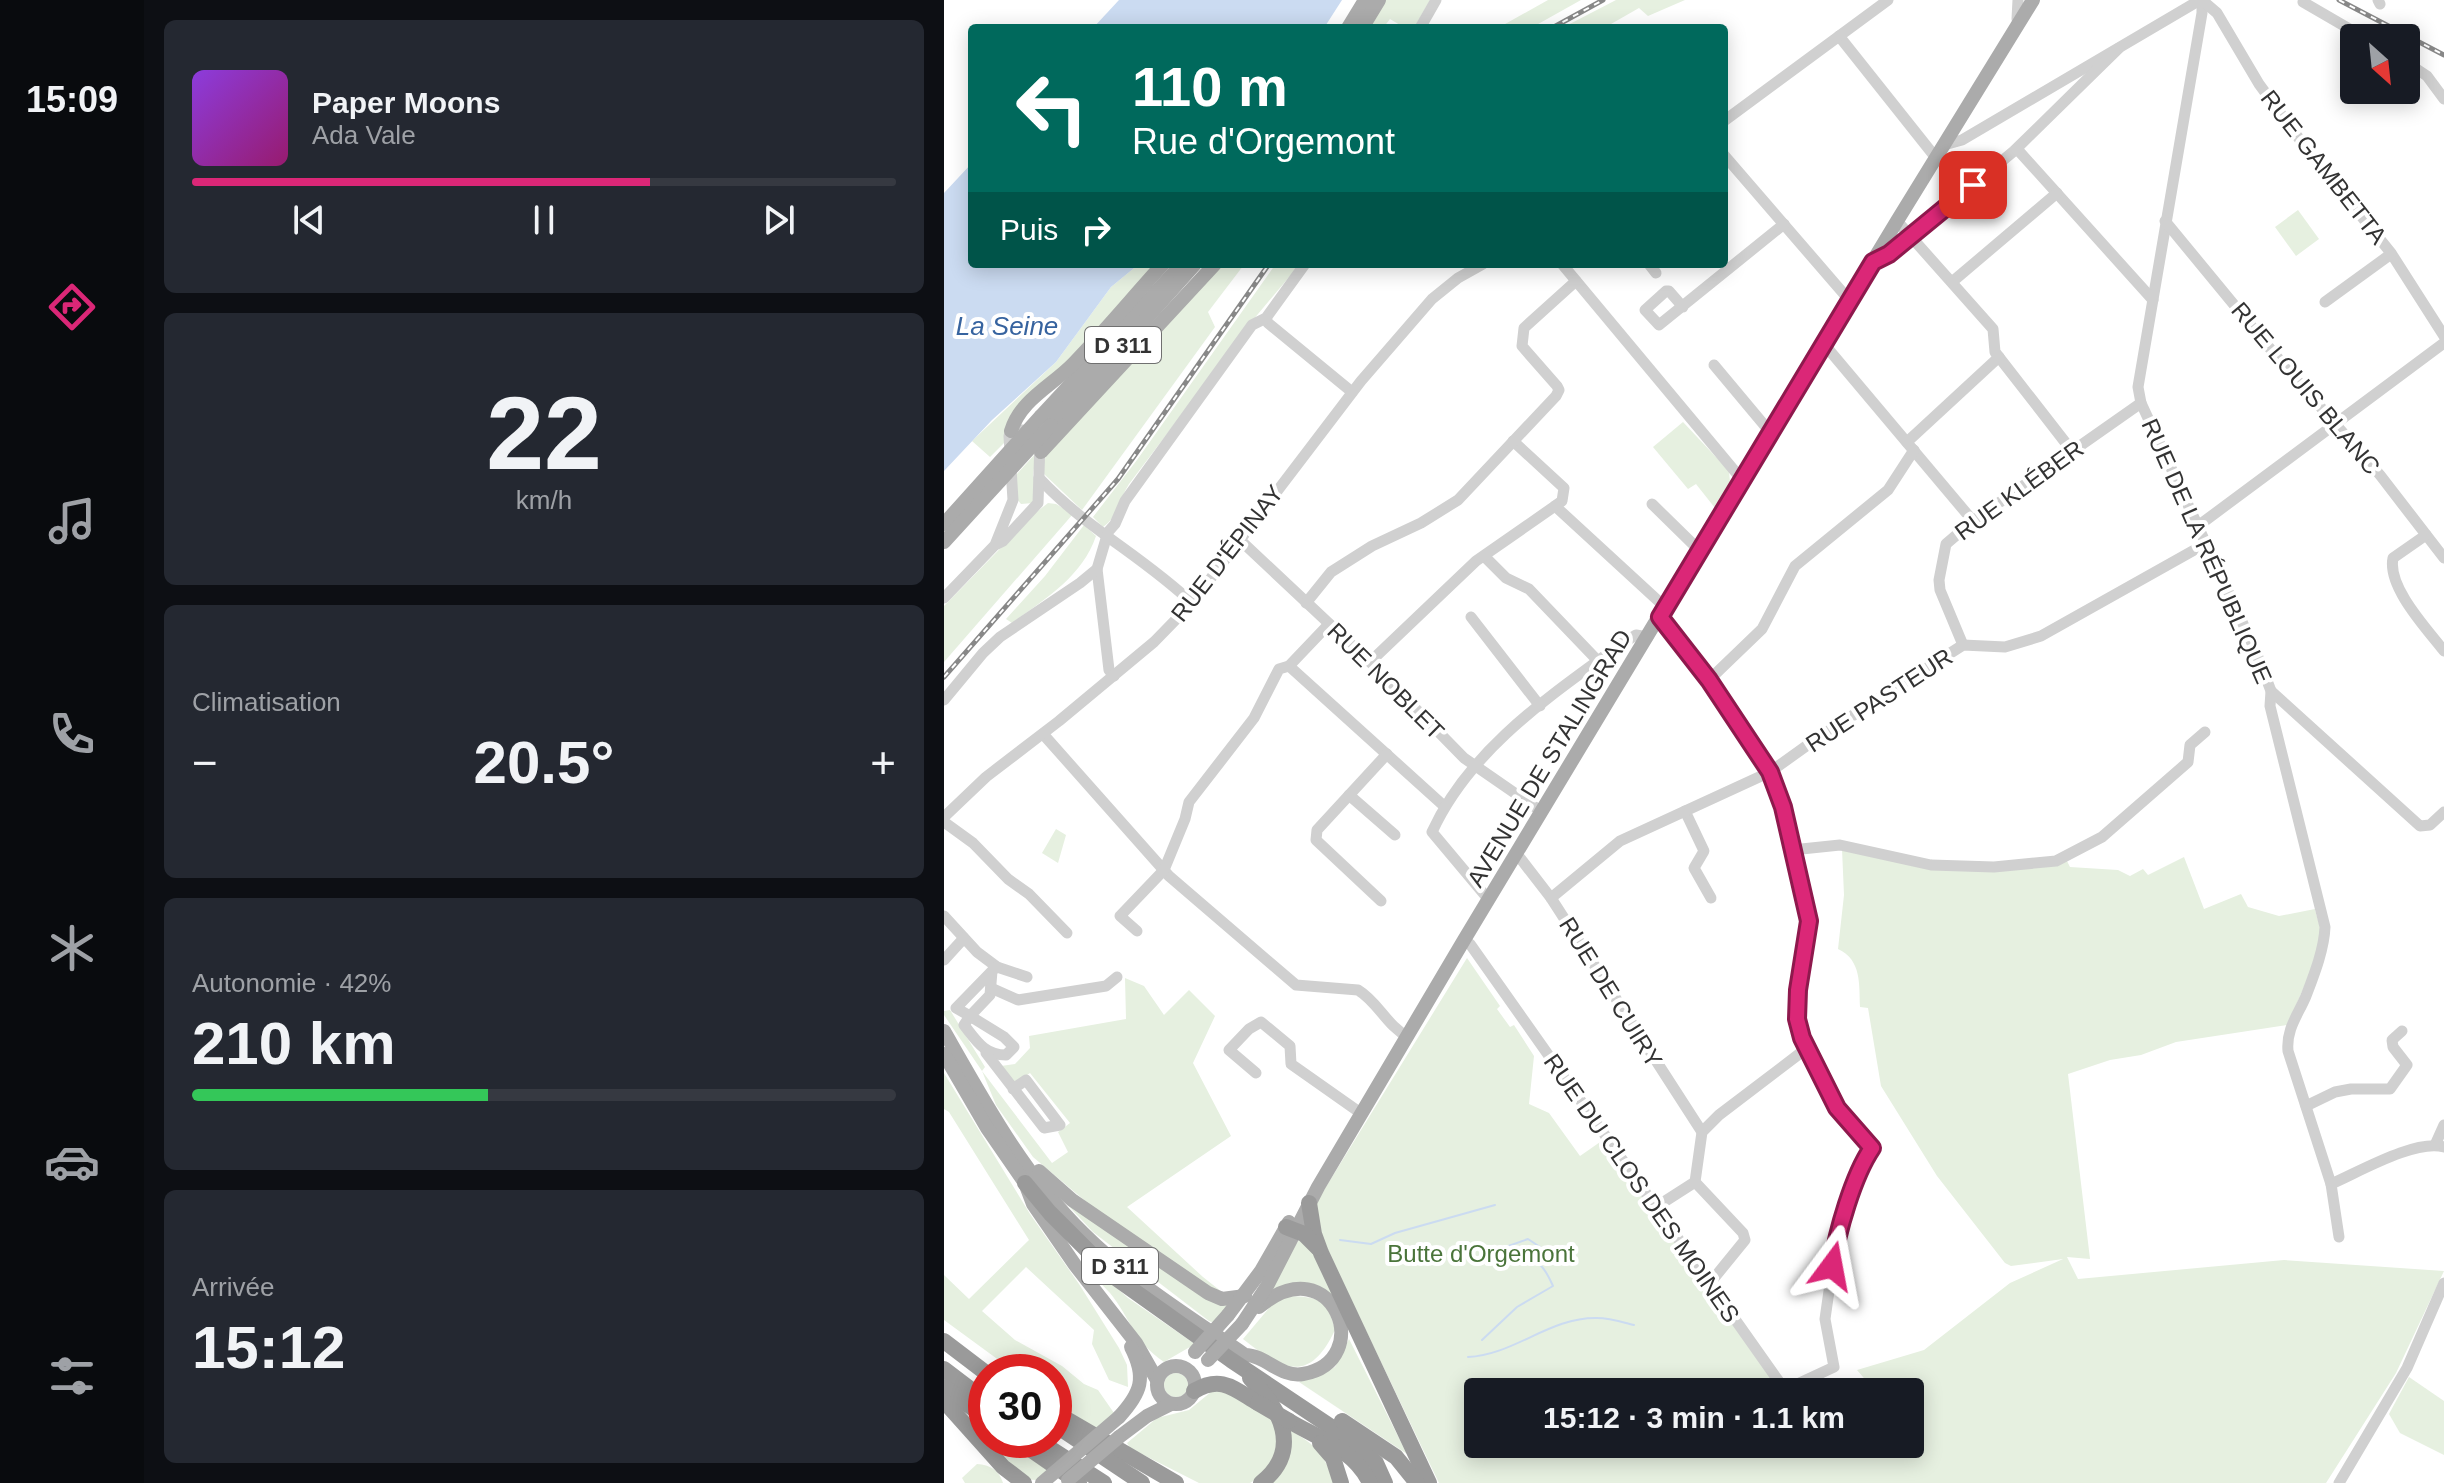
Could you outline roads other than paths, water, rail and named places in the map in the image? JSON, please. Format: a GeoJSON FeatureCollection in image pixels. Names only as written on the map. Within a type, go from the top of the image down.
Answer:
{"type":"FeatureCollection","features":[{"type":"Feature","properties":{"kind":"highway"},"geometry":{"type":"LineString","coordinates":[[1025,1183],[1050,1213],[1113,1276],[1396,1457],[1417,1483]]}},
{"type":"Feature","properties":{"kind":"highway"},"geometry":{"type":"LineString","coordinates":[[1309,1203],[1321,1253],[1429,1483]]}},
{"type":"Feature","properties":{"kind":"highway"},"geometry":{"type":"LineString","coordinates":[[1290,1229],[1304,1234],[1321,1253]]}},
{"type":"Feature","properties":{"kind":"highway"},"geometry":{"type":"LineString","coordinates":[[944,1341],[968,1359]]}},
{"type":"Feature","properties":{"kind":"highway"},"geometry":{"type":"LineString","coordinates":[[1238,1358],[1269,1399],[1283,1430],[1284,1449],[1280,1459],[1261,1483]]}},
{"type":"Feature","properties":{"kind":"highway"},"geometry":{"type":"LineString","coordinates":[[1238,1358],[1358,1445],[1376,1463],[1385,1483]]}},
{"type":"Feature","properties":{"kind":"highway"},"geometry":{"type":"LineString","coordinates":[[944,1369],[968,1387]]}},
{"type":"Feature","properties":{"kind":"highway"},"geometry":{"type":"LineString","coordinates":[[1194,1385],[1218,1382],[1230,1386],[1292,1424],[1329,1452],[1341,1483]]}},
{"type":"Feature","properties":{"kind":"highway"},"geometry":{"type":"LineString","coordinates":[[944,1387],[968,1405]]}},
{"type":"Feature","properties":{"kind":"highway"},"geometry":{"type":"LineString","coordinates":[[944,1401],[1003,1467],[1024,1483]]}},
{"type":"Feature","properties":{"kind":"highway"},"geometry":{"type":"LineString","coordinates":[[1330,1413],[1377,1452],[1388,1469],[1392,1483]]}},
{"type":"Feature","properties":{"kind":"highway"},"geometry":{"type":"LineString","coordinates":[[1072,1422],[1175,1481]]}},
{"type":"Feature","properties":{"kind":"highway"},"geometry":{"type":"LineString","coordinates":[[1292,1424],[1322,1436],[1350,1456],[1364,1470],[1370,1483]]}},
{"type":"Feature","properties":{"kind":"highway"},"geometry":{"type":"LineString","coordinates":[[1072,1436],[1142,1483]]}},
{"type":"Feature","properties":{"kind":"highway"},"geometry":{"type":"LineString","coordinates":[[1039,1458],[1068,1482]]}},
{"type":"Feature","properties":{"kind":"highway"},"geometry":{"type":"LineString","coordinates":[[1065,1458],[1104,1483]]}},
{"type":"Feature","properties":{"kind":"highway"},"geometry":{"type":"LineString","coordinates":[[1003,1467],[1010,1483]]}},
{"type":"Feature","properties":{"kind":"main road"},"geometry":{"type":"LineString","coordinates":[[1350,24],[1365,0]]}},
{"type":"Feature","properties":{"kind":"main road"},"geometry":{"type":"LineString","coordinates":[[1364,24],[1379,0]]}},
{"type":"Feature","properties":{"kind":"main road"},"geometry":{"type":"LineString","coordinates":[[2007,40],[2030,0]]}},
{"type":"Feature","properties":{"kind":"main road"},"geometry":{"type":"LineString","coordinates":[[2007,40],[2030,0]]}},
{"type":"Feature","properties":{"kind":"main road","name":"AVENUE DE STALINGRAD"},"geometry":{"type":"LineString","coordinates":[[1242,1324],[1267,1286],[1290,1229],[2007,40]]}},
{"type":"Feature","properties":{"kind":"main road"},"geometry":{"type":"LineString","coordinates":[[1011,431],[1027,403],[1075,362],[1159,268]]}},
{"type":"Feature","properties":{"kind":"main road","name":"D 311"},"geometry":{"type":"LineString","coordinates":[[944,542],[1179,268]]}},
{"type":"Feature","properties":{"kind":"main road","name":"D 311"},"geometry":{"type":"LineString","coordinates":[[944,524],[1191,268]]}},
{"type":"Feature","properties":{"kind":"main road"},"geometry":{"type":"LineString","coordinates":[[1041,452],[1211,268]]}},
{"type":"Feature","properties":{"kind":"main road","name":"D 311"},"geometry":{"type":"LineString","coordinates":[[944,1031],[1017,1153],[1052,1199],[1101,1251],[1238,1358],[1255,1355],[1290,1374],[1307,1373],[1332,1358],[1342,1336],[1334,1307],[1320,1293],[1294,1288],[1271,1298],[1242,1324]]}},
{"type":"Feature","properties":{"kind":"main road","name":"D 311"},"geometry":{"type":"LineString","coordinates":[[944,1054],[987,1128],[1025,1183],[1033,1204],[1145,1356],[1157,1382]]}},
{"type":"Feature","properties":{"kind":"main road","name":"AVENUE DE STALINGRAD"},"geometry":{"type":"LineString","coordinates":[[1202,1356],[1309,1203],[1360,1112]]}},
{"type":"Feature","properties":{"kind":"main road"},"geometry":{"type":"LineString","coordinates":[[1017,1153],[1028,1159],[1072,1200],[1208,1293],[1222,1299],[1245,1296]]}},
{"type":"Feature","properties":{"kind":"main road"},"geometry":{"type":"LineString","coordinates":[[1126,1422],[1129,1412],[1165,1369],[1202,1356],[1242,1324]]}},
{"type":"Feature","properties":{"kind":"main road","name":"D 311"},"geometry":{"type":"LineString","coordinates":[[1068,1482],[1126,1422],[1136,1398],[1140,1387],[1139,1367],[1128,1336]]}},
{"type":"Feature","properties":{"kind":"main road"},"geometry":{"type":"LineString","coordinates":[[1157,1382],[1160,1397],[1171,1404],[1186,1401],[1202,1356]]}},
{"type":"Feature","properties":{"kind":"main road"},"geometry":{"type":"LineString","coordinates":[[1178,1366],[1186,1369],[1194,1385]]}},
{"type":"Feature","properties":{"kind":"main road","name":"D 311"},"geometry":{"type":"LineString","coordinates":[[1042,1483],[1126,1422],[1171,1404]]}},
{"type":"Feature","properties":{"kind":"street"},"geometry":{"type":"LineString","coordinates":[[1422,24],[1436,0]]}},
{"type":"Feature","properties":{"kind":"street"},"geometry":{"type":"LineString","coordinates":[[1728,118],[1888,0]]}},
{"type":"Feature","properties":{"kind":"street"},"geometry":{"type":"LineString","coordinates":[[2017,19],[2018,0]]}},
{"type":"Feature","properties":{"kind":"street"},"geometry":{"type":"LineString","coordinates":[[1839,36],[1940,152],[2201,0]]}},
{"type":"Feature","properties":{"kind":"street","name":"RUE DE LA RÉPUBLIQUE"},"geometry":{"type":"LineString","coordinates":[[2201,0],[2202,13],[2138,387],[2141,403],[2240,614],[2271,691],[2270,706],[2325,927],[2324,943],[2287,1040],[2288,1051],[2331,1184],[2339,1237]]}},
{"type":"Feature","properties":{"kind":"street","name":"RUE GAMBETTA"},"geometry":{"type":"LineString","coordinates":[[2201,0],[2217,13],[2259,84],[2391,254],[2444,336]]}},
{"type":"Feature","properties":{"kind":"street"},"geometry":{"type":"LineString","coordinates":[[2303,2],[2341,24]]}},
{"type":"Feature","properties":{"kind":"street"},"geometry":{"type":"LineString","coordinates":[[1873,262],[1912,236],[2017,149],[2119,48]]}},
{"type":"Feature","properties":{"kind":"street"},"geometry":{"type":"LineString","coordinates":[[2420,71],[2444,99]]}},
{"type":"Feature","properties":{"kind":"street"},"geometry":{"type":"LineString","coordinates":[[2017,149],[2153,300]]}},
{"type":"Feature","properties":{"kind":"street"},"geometry":{"type":"LineString","coordinates":[[1728,160],[1850,301]]}},
{"type":"Feature","properties":{"kind":"street"},"geometry":{"type":"LineString","coordinates":[[1952,282],[2057,193]]}},
{"type":"Feature","properties":{"kind":"street"},"geometry":{"type":"LineString","coordinates":[[1897,221],[1993,329],[1995,352],[2072,451]]}},
{"type":"Feature","properties":{"kind":"street","name":"RUE LOUIS BLANC"},"geometry":{"type":"LineString","coordinates":[[2165,221],[2380,475],[2444,558]]}},
{"type":"Feature","properties":{"kind":"street"},"geometry":{"type":"LineString","coordinates":[[1683,307],[1784,224]]}},
{"type":"Feature","properties":{"kind":"street"},"geometry":{"type":"LineString","coordinates":[[2325,302],[2391,254]]}},
{"type":"Feature","properties":{"kind":"street"},"geometry":{"type":"LineString","coordinates":[[1114,676],[1109,670],[1097,569],[1107,538],[1133,488],[1252,325],[1266,318],[1302,268]]}},
{"type":"Feature","properties":{"kind":"street","name":"RUE D'ÉPINAY"},"geometry":{"type":"LineString","coordinates":[[944,820],[986,777],[1114,676],[1154,642],[1192,603],[1352,392],[1432,299],[1476,268]]}},
{"type":"Feature","properties":{"kind":"street"},"geometry":{"type":"LineString","coordinates":[[1565,268],[1738,475],[1744,478]]}},
{"type":"Feature","properties":{"kind":"street"},"geometry":{"type":"LineString","coordinates":[[1306,603],[1331,572],[1458,500],[1556,396],[1559,390],[1522,346],[1524,328],[1576,281]]}},
{"type":"Feature","properties":{"kind":"street"},"geometry":{"type":"LineString","coordinates":[[1266,318],[1268,323],[1352,392]]}},
{"type":"Feature","properties":{"kind":"street"},"geometry":{"type":"LineString","coordinates":[[2198,526],[2444,343]]}},
{"type":"Feature","properties":{"kind":"street"},"geometry":{"type":"LineString","coordinates":[[1824,344],[1973,521]]}},
{"type":"Feature","properties":{"kind":"street"},"geometry":{"type":"LineString","coordinates":[[1709,680],[1762,629],[1795,566],[1888,490],[1911,446],[1999,357]]}},
{"type":"Feature","properties":{"kind":"street"},"geometry":{"type":"LineString","coordinates":[[1714,365],[1772,431]]}},
{"type":"Feature","properties":{"kind":"street","name":"RUE KLÉBER"},"geometry":{"type":"LineString","coordinates":[[1963,645],[1940,590],[1946,544],[1973,521],[2141,403]]}},
{"type":"Feature","properties":{"kind":"street"},"geometry":{"type":"LineString","coordinates":[[944,598],[1036,505],[1040,493],[1040,442],[1034,434],[1024,429],[1011,431],[1008,448],[1013,500],[995,545]]}},
{"type":"Feature","properties":{"kind":"street"},"geometry":{"type":"LineString","coordinates":[[1370,662],[1476,561],[1562,501],[1564,488],[1513,441]]}},
{"type":"Feature","properties":{"kind":"street"},"geometry":{"type":"LineString","coordinates":[[1038,477],[1057,498],[1107,538],[1129,549],[1192,603]]}},
{"type":"Feature","properties":{"kind":"street"},"geometry":{"type":"LineString","coordinates":[[1013,500],[1020,508],[1057,498]]}},
{"type":"Feature","properties":{"kind":"street"},"geometry":{"type":"LineString","coordinates":[[1652,504],[1700,551]]}},
{"type":"Feature","properties":{"kind":"street"},"geometry":{"type":"LineString","coordinates":[[1555,506],[1663,612],[1770,772],[1783,807],[1809,921],[1798,990],[1797,1019],[1807,1048],[1719,1115],[1702,1132],[1695,1182],[1656,1207]]}},
{"type":"Feature","properties":{"kind":"street"},"geometry":{"type":"LineString","coordinates":[[2426,535],[2393,558],[2391,565],[2408,604],[2444,651]]}},
{"type":"Feature","properties":{"kind":"street","name":"RUE NOBLET"},"geometry":{"type":"LineString","coordinates":[[1239,539],[1370,662],[1464,758],[1542,812]]}},
{"type":"Feature","properties":{"kind":"street","name":"RUE PASTEUR"},"geometry":{"type":"LineString","coordinates":[[1551,898],[1620,841],[1686,814],[1770,772],[1826,732],[1963,645],[2005,647],[2041,636],[2205,544]]}},
{"type":"Feature","properties":{"kind":"street"},"geometry":{"type":"LineString","coordinates":[[1485,557],[1506,578],[1529,589],[1598,661]]}},
{"type":"Feature","properties":{"kind":"street"},"geometry":{"type":"LineString","coordinates":[[944,700],[1000,637],[1097,569]]}},
{"type":"Feature","properties":{"kind":"street"},"geometry":{"type":"LineString","coordinates":[[1471,617],[1540,706]]}},
{"type":"Feature","properties":{"kind":"street"},"geometry":{"type":"LineString","coordinates":[[1137,931],[1120,916],[1164,870],[1189,802],[1254,718],[1279,669],[1289,666],[1329,624]]}},
{"type":"Feature","properties":{"kind":"street"},"geometry":{"type":"LineString","coordinates":[[1489,900],[1432,832],[1444,806],[1502,735],[1636,635],[1648,637]]}},
{"type":"Feature","properties":{"kind":"street"},"geometry":{"type":"LineString","coordinates":[[1289,666],[1444,806]]}},
{"type":"Feature","properties":{"kind":"street"},"geometry":{"type":"LineString","coordinates":[[2271,691],[2420,826],[2430,825],[2444,812]]}},
{"type":"Feature","properties":{"kind":"street"},"geometry":{"type":"LineString","coordinates":[[1792,850],[1840,845],[1931,865],[1994,867],[2056,861],[2102,837],[2125,819],[2188,762],[2190,745],[2205,732]]}},
{"type":"Feature","properties":{"kind":"street"},"geometry":{"type":"LineString","coordinates":[[1043,734],[1164,870],[1296,985],[1358,990],[1367,996],[1394,1028],[1408,1034]]}},
{"type":"Feature","properties":{"kind":"street"},"geometry":{"type":"LineString","coordinates":[[1381,901],[1316,840],[1317,830],[1387,754]]}},
{"type":"Feature","properties":{"kind":"street"},"geometry":{"type":"LineString","coordinates":[[1349,795],[1395,835]]}},
{"type":"Feature","properties":{"kind":"street"},"geometry":{"type":"LineString","coordinates":[[1686,814],[1704,851],[1694,868],[1711,898]]}},
{"type":"Feature","properties":{"kind":"street"},"geometry":{"type":"LineString","coordinates":[[944,820],[973,843],[1008,879],[1029,894],[1067,933]]}},
{"type":"Feature","properties":{"kind":"street","name":"RUE DE CUIRY"},"geometry":{"type":"LineString","coordinates":[[1517,854],[1551,898],[1702,1132]]}},
{"type":"Feature","properties":{"kind":"street"},"geometry":{"type":"LineString","coordinates":[[944,916],[994,969],[1027,977]]}},
{"type":"Feature","properties":{"kind":"street"},"geometry":{"type":"LineString","coordinates":[[944,960],[964,938]]}},
{"type":"Feature","properties":{"kind":"street","name":"RUE DU CLOS DES MOINES"},"geometry":{"type":"LineString","coordinates":[[1464,940],[1470,944],[1784,1385],[1795,1385],[1834,1367],[1825,1319],[1836,1242],[1862,1164],[1872,1148],[1837,1108],[1807,1048]]}},
{"type":"Feature","properties":{"kind":"street"},"geometry":{"type":"LineString","coordinates":[[994,969],[990,995],[964,1025],[1013,1089],[1044,1128],[1060,1125],[1026,1080],[1013,1089]]}},
{"type":"Feature","properties":{"kind":"street"},"geometry":{"type":"LineString","coordinates":[[983,1049],[995,1055],[1006,1055],[1014,1047],[1004,1037],[956,1008],[994,969]]}},
{"type":"Feature","properties":{"kind":"street"},"geometry":{"type":"LineString","coordinates":[[991,988],[1018,1000],[1106,986],[1117,977]]}},
{"type":"Feature","properties":{"kind":"street"},"geometry":{"type":"LineString","coordinates":[[1256,1073],[1229,1050],[1249,1029],[1261,1022],[1290,1046],[1291,1064],[1360,1112]]}},
{"type":"Feature","properties":{"kind":"street"},"geometry":{"type":"LineString","coordinates":[[2306,1106],[2335,1092],[2390,1089],[2407,1065],[2393,1047],[2392,1040],[2402,1031]]}},
{"type":"Feature","properties":{"kind":"street"},"geometry":{"type":"LineString","coordinates":[[2331,1184],[2413,1149],[2440,1146],[2444,1125]]}},
{"type":"Feature","properties":{"kind":"street"},"geometry":{"type":"LineString","coordinates":[[1695,1182],[1745,1236],[1744,1244],[1710,1283]]}},
{"type":"Feature","properties":{"kind":"street"},"geometry":{"type":"LineString","coordinates":[[2339,1483],[2400,1382],[2444,1283]]}},
{"type":"Feature","properties":{"kind":"water"},"geometry":{"type":"Polygon","coordinates":[[[1119,0],[1342,0],[1327,24],[1097,24],[1119,0]]]}},
{"type":"Feature","properties":{"kind":"water","name":"La Seine"},"geometry":{"type":"Polygon","coordinates":[[[968,167],[968,268],[1134,268],[1111,287],[1056,362],[992,420],[944,471],[944,193],[968,167]]]}},
{"type":"Feature","properties":{"kind":"waterway"},"geometry":{"type":"LineString","coordinates":[[1340,1240],[1371,1244],[1395,1233],[1495,1205]]}},
{"type":"Feature","properties":{"kind":"waterway"},"geometry":{"type":"LineString","coordinates":[[1497,1250],[1528,1239],[1540,1247],[1547,1259],[1544,1263]]}},
{"type":"Feature","properties":{"kind":"waterway"},"geometry":{"type":"LineString","coordinates":[[1482,1340],[1517,1307],[1553,1286],[1540,1265],[1518,1258]]}},
{"type":"Feature","properties":{"kind":"waterway"},"geometry":{"type":"LineString","coordinates":[[1468,1357],[1501,1350],[1563,1323],[1580,1319],[1602,1318],[1634,1325]]}},
{"type":"Feature","properties":{"kind":"railway"},"geometry":{"type":"LineString","coordinates":[[1559,24],[1603,0]]}},
{"type":"Feature","properties":{"kind":"railway"},"geometry":{"type":"LineString","coordinates":[[2339,0],[2444,55]]}},
{"type":"Feature","properties":{"kind":"railway"},"geometry":{"type":"LineString","coordinates":[[944,677],[1118,479],[1266,268]]}},
{"type":"Feature","properties":{"kind":"park label","name":"Butte d'Orgemont"},"geometry":{"type":"Point","coordinates":[1481,1253]}}]}
